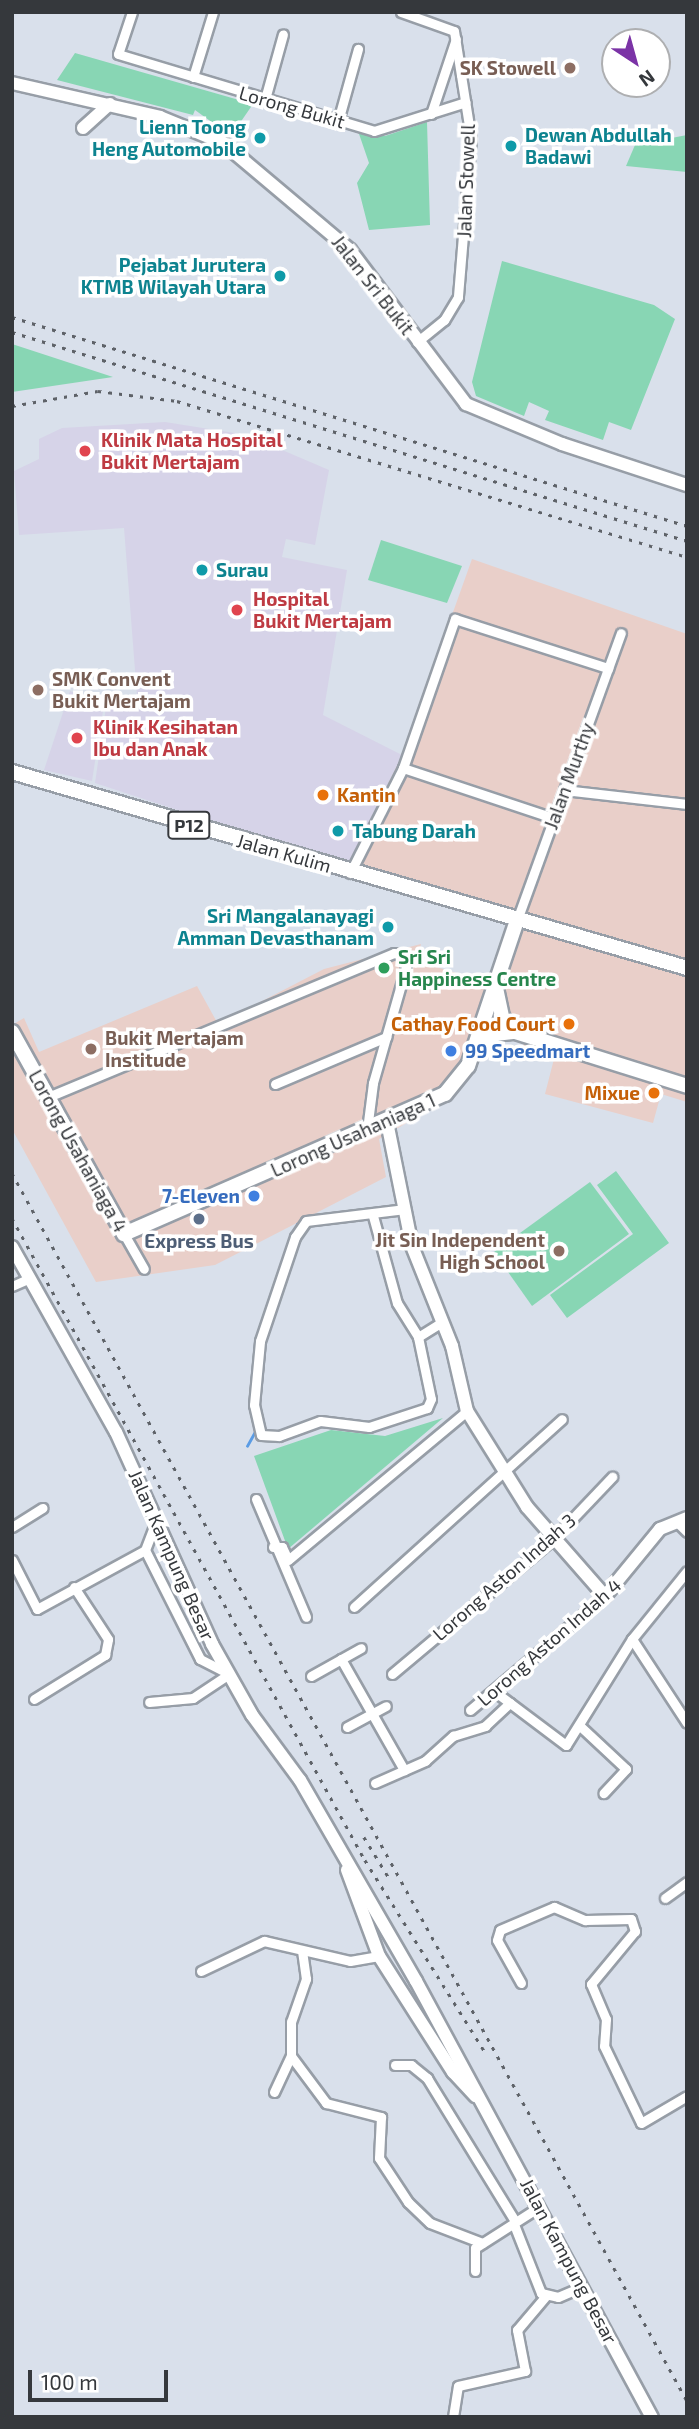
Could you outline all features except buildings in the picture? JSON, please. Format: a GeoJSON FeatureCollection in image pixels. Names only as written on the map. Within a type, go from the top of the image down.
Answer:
{"type":"FeatureCollection","features":[{"type":"Feature","properties":{"kind":"main road","name":"Jalan Kulim"},"geometry":{"type":"LineString","coordinates":[[12,772],[350,873],[687,968]]}},
{"type":"Feature","properties":{"kind":"main road"},"geometry":{"type":"LineString","coordinates":[[12,778],[28,778]]}},
{"type":"Feature","properties":{"kind":"main road","name":"Lorong Usahaniaga 1"},"geometry":{"type":"LineString","coordinates":[[124,1234],[387,1122],[445,1094],[471,1054],[517,920]]}},
{"type":"Feature","properties":{"kind":"main road"},"geometry":{"type":"LineString","coordinates":[[496,980],[498,1009],[515,1032]]}},
{"type":"Feature","properties":{"kind":"main road","name":"Lorong Usahaniaga 4"},"geometry":{"type":"LineString","coordinates":[[12,1032],[124,1234]]}},
{"type":"Feature","properties":{"kind":"main road"},"geometry":{"type":"LineString","coordinates":[[471,1054],[489,1037],[515,1032],[687,1086]]}},
{"type":"Feature","properties":{"kind":"street","name":"Lorong Bukit"},"geometry":{"type":"LineString","coordinates":[[132,12],[118,54],[338,121],[385,130],[466,102]]}},
{"type":"Feature","properties":{"kind":"street"},"geometry":{"type":"LineString","coordinates":[[193,77],[213,12]]}},
{"type":"Feature","properties":{"kind":"street"},"geometry":{"type":"LineString","coordinates":[[401,12],[434,16],[446,23],[456,38],[431,114]]}},
{"type":"Feature","properties":{"kind":"street"},"geometry":{"type":"LineString","coordinates":[[265,99],[283,34]]}},
{"type":"Feature","properties":{"kind":"street","name":"Jalan Stowell"},"geometry":{"type":"LineString","coordinates":[[417,342],[444,320],[458,297],[468,203],[466,102],[456,38]]}},
{"type":"Feature","properties":{"kind":"street"},"geometry":{"type":"LineString","coordinates":[[338,121],[358,49]]}},
{"type":"Feature","properties":{"kind":"street","name":"Jalan Sri Bukit"},"geometry":{"type":"LineString","coordinates":[[12,83],[110,104],[209,135],[271,177],[350,250],[457,395],[477,411],[687,485]]}},
{"type":"Feature","properties":{"kind":"street"},"geometry":{"type":"LineString","coordinates":[[83,128],[110,104]]}},
{"type":"Feature","properties":{"kind":"street"},"geometry":{"type":"LineString","coordinates":[[350,873],[403,768],[452,627],[461,618],[608,668]]}},
{"type":"Feature","properties":{"kind":"street","name":"Jalan Murthy"},"geometry":{"type":"LineString","coordinates":[[517,920],[621,633]]}},
{"type":"Feature","properties":{"kind":"street"},"geometry":{"type":"LineString","coordinates":[[403,768],[553,818]]}},
{"type":"Feature","properties":{"kind":"street"},"geometry":{"type":"LineString","coordinates":[[564,790],[687,803]]}},
{"type":"Feature","properties":{"kind":"street"},"geometry":{"type":"LineString","coordinates":[[48,1097],[221,1028],[262,1003],[360,962],[404,956],[367,1130]]}},
{"type":"Feature","properties":{"kind":"street"},"geometry":{"type":"LineString","coordinates":[[275,1084],[386,1037]]}},
{"type":"Feature","properties":{"kind":"street"},"geometry":{"type":"LineString","coordinates":[[387,1122],[405,1209],[467,1411],[506,1475],[553,1539],[605,1596]]}},
{"type":"Feature","properties":{"kind":"street"},"geometry":{"type":"LineString","coordinates":[[373,1216],[397,1303],[418,1337],[431,1399],[427,1408],[369,1427],[320,1421],[279,1436],[261,1434],[254,1405],[260,1341],[295,1237],[306,1221],[373,1216],[405,1209]]}},
{"type":"Feature","properties":{"kind":"street","name":"Lorong Usahaniaga 4"},"geometry":{"type":"LineString","coordinates":[[124,1234],[144,1269]]}},
{"type":"Feature","properties":{"kind":"street","name":"Jalan Kampung Besar"},"geometry":{"type":"LineString","coordinates":[[12,1247],[116,1432],[229,1674],[344,1857],[486,2106],[652,2417]]}},
{"type":"Feature","properties":{"kind":"street"},"geometry":{"type":"LineString","coordinates":[[12,1286],[30,1278]]}},
{"type":"Feature","properties":{"kind":"street"},"geometry":{"type":"LineString","coordinates":[[418,1337],[440,1323]]}},
{"type":"Feature","properties":{"kind":"street"},"geometry":{"type":"LineString","coordinates":[[273,1547],[282,1547],[288,1560],[467,1411]]}},
{"type":"Feature","properties":{"kind":"street"},"geometry":{"type":"LineString","coordinates":[[354,1607],[506,1475],[562,1419]]}},
{"type":"Feature","properties":{"kind":"street","name":"Lorong Aston Indah 3"},"geometry":{"type":"LineString","coordinates":[[392,1674],[553,1539],[612,1477]]}},
{"type":"Feature","properties":{"kind":"street"},"geometry":{"type":"LineString","coordinates":[[256,1499],[273,1547],[306,1617]]}},
{"type":"Feature","properties":{"kind":"street"},"geometry":{"type":"LineString","coordinates":[[12,1527],[42,1508]]}},
{"type":"Feature","properties":{"kind":"street"},"geometry":{"type":"LineString","coordinates":[[682,1520],[687,1532]]}},
{"type":"Feature","properties":{"kind":"street","name":"Lorong Aston Indah 4"},"geometry":{"type":"LineString","coordinates":[[470,1710],[605,1596],[660,1529],[682,1520]]}},
{"type":"Feature","properties":{"kind":"street"},"geometry":{"type":"LineString","coordinates":[[12,1560],[37,1609],[145,1550],[156,1521]]}},
{"type":"Feature","properties":{"kind":"street"},"geometry":{"type":"LineString","coordinates":[[145,1550],[200,1659],[229,1674],[193,1698],[149,1702]]}},
{"type":"Feature","properties":{"kind":"street"},"geometry":{"type":"LineString","coordinates":[[494,1691],[566,1745],[632,1639],[687,1571]]}},
{"type":"Feature","properties":{"kind":"street"},"geometry":{"type":"LineString","coordinates":[[34,1699],[104,1655],[108,1639],[74,1587]]}},
{"type":"Feature","properties":{"kind":"street"},"geometry":{"type":"LineString","coordinates":[[632,1639],[687,1723]]}},
{"type":"Feature","properties":{"kind":"street"},"geometry":{"type":"LineString","coordinates":[[311,1676],[360,1648]]}},
{"type":"Feature","properties":{"kind":"street"},"geometry":{"type":"LineString","coordinates":[[341,1659],[404,1770]]}},
{"type":"Feature","properties":{"kind":"street"},"geometry":{"type":"LineString","coordinates":[[375,1783],[404,1770],[453,1735],[485,1726],[510,1703]]}},
{"type":"Feature","properties":{"kind":"street"},"geometry":{"type":"LineString","coordinates":[[347,1727],[386,1706]]}},
{"type":"Feature","properties":{"kind":"street"},"geometry":{"type":"LineString","coordinates":[[580,1726],[626,1769],[604,1794]]}},
{"type":"Feature","properties":{"kind":"street","name":"Jalan Kampung Besar"},"geometry":{"type":"LineString","coordinates":[[344,1857],[380,1956],[453,2073],[486,2106]]}},
{"type":"Feature","properties":{"kind":"street"},"geometry":{"type":"LineString","coordinates":[[665,1898],[687,1882]]}},
{"type":"Feature","properties":{"kind":"street"},"geometry":{"type":"LineString","coordinates":[[521,1983],[497,1940],[500,1930],[554,1907],[585,1920],[631,1919],[635,1931],[591,1984],[606,2020],[604,2046],[641,2123],[687,2096]]}},
{"type":"Feature","properties":{"kind":"street"},"geometry":{"type":"LineString","coordinates":[[201,1971],[264,1941],[350,1961],[380,1956]]}},
{"type":"Feature","properties":{"kind":"street"},"geometry":{"type":"LineString","coordinates":[[274,2092],[291,2056],[291,2022],[306,1979],[302,1951]]}},
{"type":"Feature","properties":{"kind":"street"},"geometry":{"type":"LineString","coordinates":[[291,2056],[326,2103],[381,2117],[379,2158],[408,2202],[430,2223],[482,2243]]}},
{"type":"Feature","properties":{"kind":"street"},"geometry":{"type":"LineString","coordinates":[[395,2065],[411,2065],[426,2078],[515,2224],[545,2297]]}},
{"type":"Feature","properties":{"kind":"street"},"geometry":{"type":"LineString","coordinates":[[475,2271],[470,2260],[482,2243],[539,2207]]}},
{"type":"Feature","properties":{"kind":"street"},"geometry":{"type":"LineString","coordinates":[[453,2417],[458,2386],[525,2371],[517,2330],[545,2297],[582,2287]]}},
{"type":"Feature","properties":{"kind":"shaded area","name":"Hospital Bukit Mertajam"},"geometry":{"type":"Polygon","coordinates":[[[165,422],[247,435],[329,470],[315,545],[286,539],[282,557],[347,570],[323,715],[402,755],[348,866],[95,783],[106,707],[138,709],[124,528],[19,535],[14,471],[39,459],[39,439],[62,428],[165,422]]]}},
{"type":"Feature","properties":{"kind":"shaded area"},"geometry":{"type":"Polygon","coordinates":[[[472,559],[687,634],[687,1102],[661,1094],[653,1123],[545,1094],[555,1055],[525,1048],[498,999],[512,914],[348,866],[402,755],[472,559]]]}},
{"type":"Feature","properties":{"kind":"shaded area","name":"Klinik Kesihatan Ibu dan Anak"},"geometry":{"type":"Polygon","coordinates":[[[70,691],[104,705],[92,781],[44,770],[70,691]]]}},
{"type":"Feature","properties":{"kind":"shaded area"},"geometry":{"type":"Polygon","coordinates":[[[421,944],[417,961],[489,983],[453,1096],[379,1139],[386,1177],[215,1265],[96,1282],[12,1129],[12,1025],[24,1018],[39,1052],[197,986],[218,1024],[324,969],[421,944]]]}},
{"type":"Feature","properties":{"kind":"green space"},"geometry":{"type":"Polygon","coordinates":[[[75,53],[253,104],[231,136],[195,110],[193,115],[57,80],[75,53]]]}},
{"type":"Feature","properties":{"kind":"green space"},"geometry":{"type":"Polygon","coordinates":[[[427,122],[430,225],[369,230],[357,183],[369,163],[358,131],[385,136],[427,122]]]}},
{"type":"Feature","properties":{"kind":"green space"},"geometry":{"type":"Polygon","coordinates":[[[687,135],[687,172],[626,166],[635,145],[687,135]]]}},
{"type":"Feature","properties":{"kind":"green space"},"geometry":{"type":"Polygon","coordinates":[[[502,261],[654,305],[675,319],[631,430],[609,422],[603,440],[545,420],[549,411],[529,402],[524,416],[476,396],[472,382],[502,261]]]}},
{"type":"Feature","properties":{"kind":"green space"},"geometry":{"type":"Polygon","coordinates":[[[12,344],[113,377],[12,392],[12,344]]]}},
{"type":"Feature","properties":{"kind":"green space"},"geometry":{"type":"Polygon","coordinates":[[[381,540],[462,566],[447,603],[368,580],[381,540]]]}},
{"type":"Feature","properties":{"kind":"green space"},"geometry":{"type":"Polygon","coordinates":[[[616,1171],[669,1243],[567,1318],[550,1295],[633,1234],[597,1185],[616,1171]]]}},
{"type":"Feature","properties":{"kind":"green space"},"geometry":{"type":"Polygon","coordinates":[[[590,1182],[629,1234],[532,1306],[494,1252],[590,1182]]]}},
{"type":"Feature","properties":{"kind":"green space"},"geometry":{"type":"Polygon","coordinates":[[[443,1418],[288,1549],[254,1456],[331,1430],[385,1436],[443,1418]]]}},
{"type":"Feature","properties":{"kind":"waterway"},"geometry":{"type":"LineString","coordinates":[[295,1231],[297,1224]]}},
{"type":"Feature","properties":{"kind":"waterway"},"geometry":{"type":"LineString","coordinates":[[247,1446],[256,1430]]}},
{"type":"Feature","properties":{"kind":"railway"},"geometry":{"type":"LineString","coordinates":[[12,317],[687,526]]}},
{"type":"Feature","properties":{"kind":"railway"},"geometry":{"type":"LineString","coordinates":[[12,332],[687,541]]}},
{"type":"Feature","properties":{"kind":"railway"},"geometry":{"type":"LineString","coordinates":[[12,406],[98,391],[177,401],[687,557]]}},
{"type":"Feature","properties":{"kind":"railway"},"geometry":{"type":"LineString","coordinates":[[12,1173],[687,2401]]}},
{"type":"Feature","properties":{"kind":"railway"},"geometry":{"type":"LineString","coordinates":[[12,1218],[365,1860],[485,2052]]}},
{"type":"Feature","properties":{"kind":"railway"},"geometry":{"type":"LineString","coordinates":[[364,1837],[391,1881]]}},
{"type":"Feature","properties":{"kind":"place","name":"SK Stowell"},"geometry":{"type":"Point","coordinates":[570,68]}},
{"type":"Feature","properties":{"kind":"place","name":"Lienn Toong Heng Automobile"},"geometry":{"type":"Point","coordinates":[260,138]}},
{"type":"Feature","properties":{"kind":"place","name":"Dewan Abdullah Badawi"},"geometry":{"type":"Point","coordinates":[511,146]}},
{"type":"Feature","properties":{"kind":"place","name":"Pejabat Jurutera KTMB Wilayah Utara"},"geometry":{"type":"Point","coordinates":[280,276]}},
{"type":"Feature","properties":{"kind":"place","name":"Klinik Mata Hospital Bukit Mertajam"},"geometry":{"type":"Point","coordinates":[85,451]}},
{"type":"Feature","properties":{"kind":"place","name":"Surau"},"geometry":{"type":"Point","coordinates":[202,570]}},
{"type":"Feature","properties":{"kind":"place","name":"Hospital Bukit Mertajam"},"geometry":{"type":"Point","coordinates":[237,610]}},
{"type":"Feature","properties":{"kind":"place","name":"SMK Convent Bukit Mertajam"},"geometry":{"type":"Point","coordinates":[38,690]}},
{"type":"Feature","properties":{"kind":"place","name":"Klinik Kesihatan Ibu dan Anak"},"geometry":{"type":"Point","coordinates":[77,738]}},
{"type":"Feature","properties":{"kind":"place","name":"Kantin"},"geometry":{"type":"Point","coordinates":[323,795]}},
{"type":"Feature","properties":{"kind":"place","name":"Tabung Darah"},"geometry":{"type":"Point","coordinates":[338,831]}},
{"type":"Feature","properties":{"kind":"place","name":"Sri Mangalanayagi Amman Devasthanam"},"geometry":{"type":"Point","coordinates":[388,927]}},
{"type":"Feature","properties":{"kind":"place","name":"Sri Sri Happiness Centre"},"geometry":{"type":"Point","coordinates":[384,968]}},
{"type":"Feature","properties":{"kind":"place","name":"Cathay Food Court"},"geometry":{"type":"Point","coordinates":[569,1024]}},
{"type":"Feature","properties":{"kind":"place","name":"Bukit Mertajam Institude"},"geometry":{"type":"Point","coordinates":[91,1049]}},
{"type":"Feature","properties":{"kind":"place","name":"99 Speedmart"},"geometry":{"type":"Point","coordinates":[451,1051]}},
{"type":"Feature","properties":{"kind":"place","name":"Mixue"},"geometry":{"type":"Point","coordinates":[654,1093]}},
{"type":"Feature","properties":{"kind":"place","name":"7-Eleven"},"geometry":{"type":"Point","coordinates":[254,1196]}},
{"type":"Feature","properties":{"kind":"place","name":"Express Bus"},"geometry":{"type":"Point","coordinates":[199,1219]}},
{"type":"Feature","properties":{"kind":"place","name":"Jit Sin Independent High School"},"geometry":{"type":"Point","coordinates":[559,1251]}}]}
